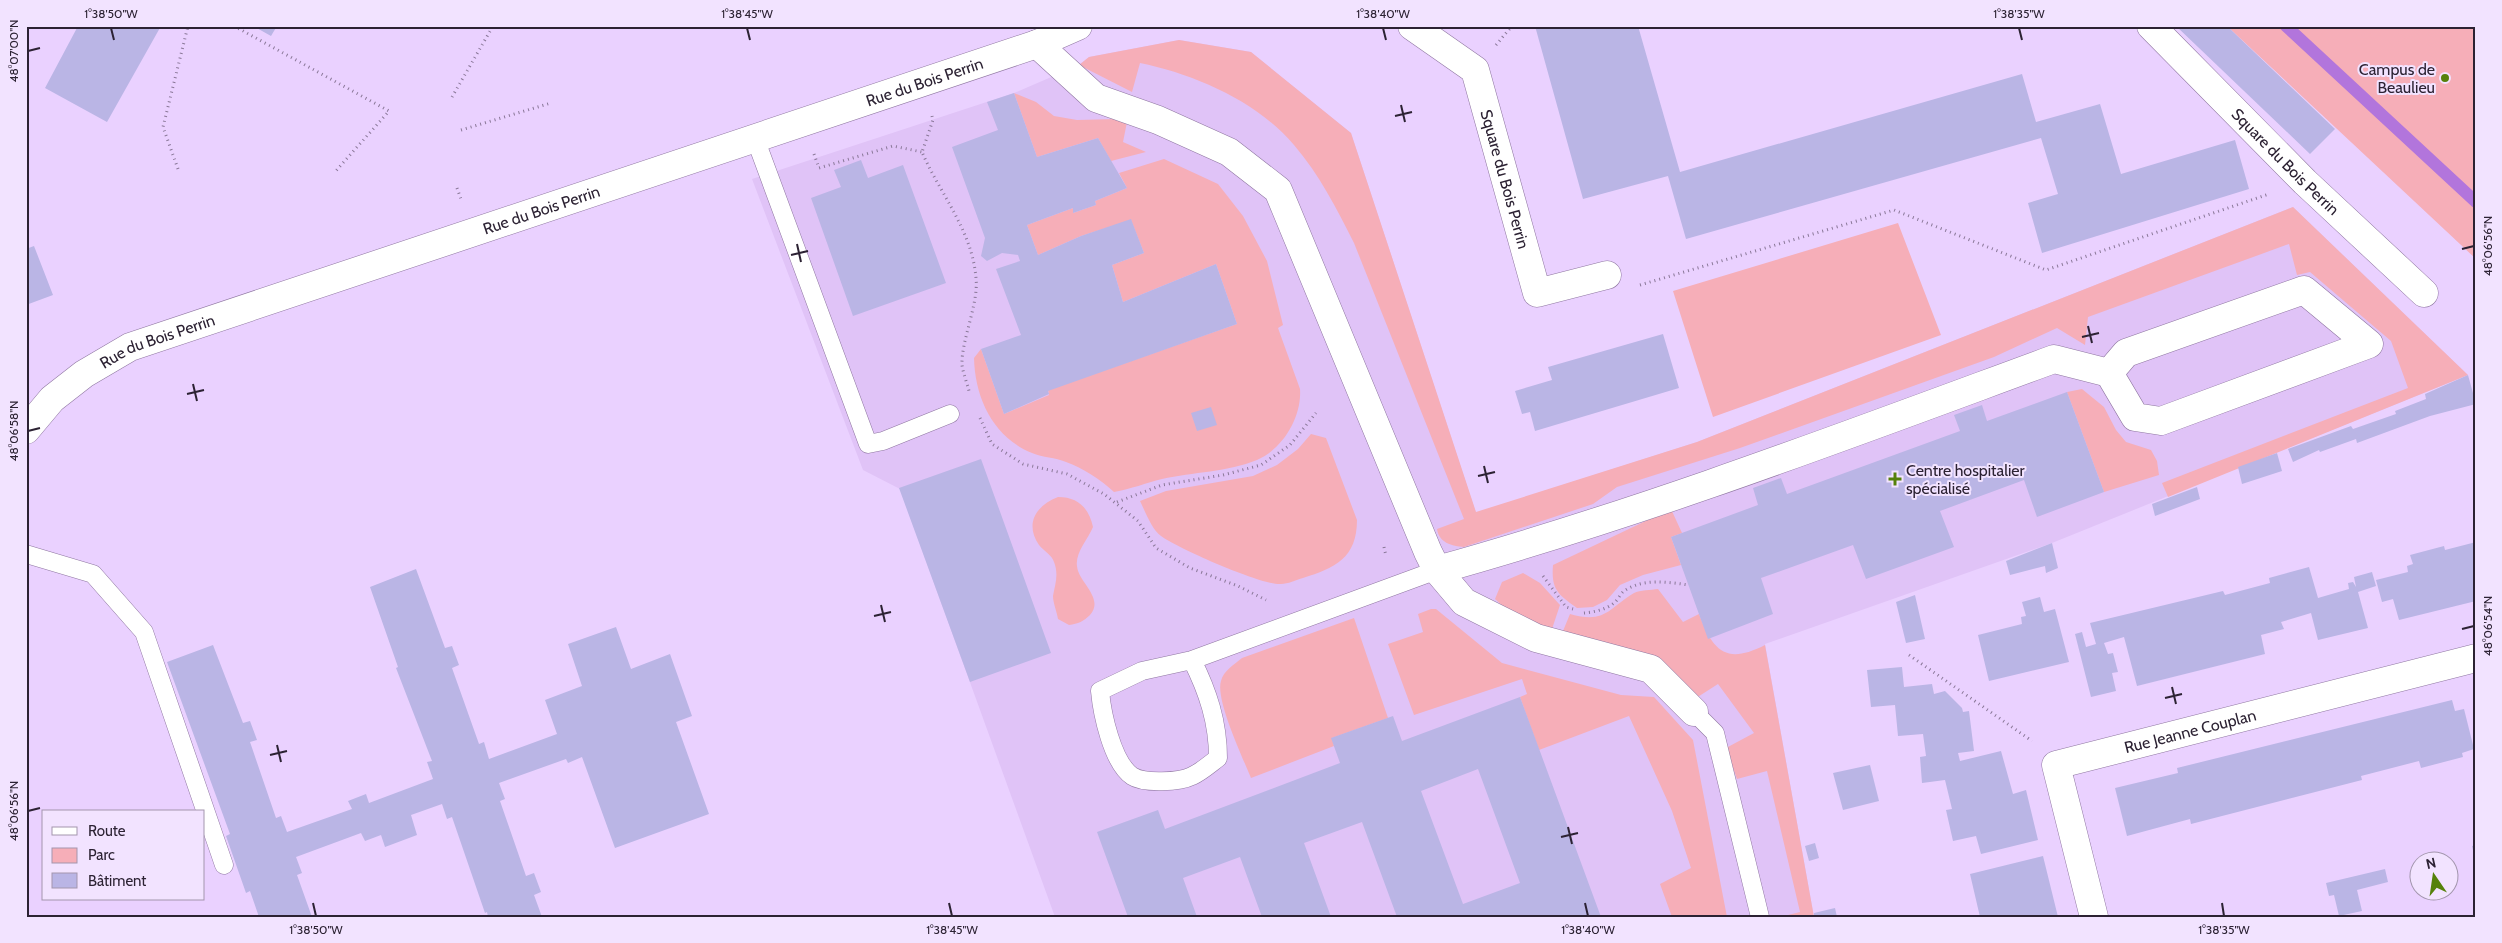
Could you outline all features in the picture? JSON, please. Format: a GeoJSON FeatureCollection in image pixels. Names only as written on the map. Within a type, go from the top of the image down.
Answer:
{"type":"FeatureCollection","features":[{"type":"Feature","properties":{"kind":"street","name":"Rue du Bois Perrin"},"geometry":{"type":"LineString","coordinates":[[26,430],[52,399],[84,374],[130,347],[1038,44],[1078,26]]}},
{"type":"Feature","properties":{"kind":"street","name":"Square du Bois Perrin"},"geometry":{"type":"LineString","coordinates":[[1412,26],[1475,70],[1537,293],[1607,274]]}},
{"type":"Feature","properties":{"kind":"street","name":"Square du Bois Perrin"},"geometry":{"type":"LineString","coordinates":[[2152,26],[2305,182],[2424,293]]}},
{"type":"Feature","properties":{"kind":"street"},"geometry":{"type":"LineString","coordinates":[[1038,44],[1096,98],[1158,120],[1229,152],[1278,190],[1437,570],[1464,602],[1536,638],[1651,669],[1694,712]]}},
{"type":"Feature","properties":{"kind":"street"},"geometry":{"type":"LineString","coordinates":[[1437,570],[1699,489],[2054,360],[2109,373],[2135,417],[2161,421],[2369,344],[2304,290],[2126,353],[2109,373]]}},
{"type":"Feature","properties":{"kind":"street","name":"Rue Jeanne Couplan"},"geometry":{"type":"LineString","coordinates":[[2064,763],[2476,658]]}},
{"type":"Feature","properties":{"kind":"street"},"geometry":{"type":"LineString","coordinates":[[2064,763],[2056,765],[2094,917]]}},
{"type":"Feature","properties":{"kind":"lane"},"geometry":{"type":"LineString","coordinates":[[755,138],[868,444],[883,441],[950,414]]}},
{"type":"Feature","properties":{"kind":"lane"},"geometry":{"type":"LineString","coordinates":[[26,554],[93,574],[144,632],[224,865]]}},
{"type":"Feature","properties":{"kind":"lane"},"geometry":{"type":"LineString","coordinates":[[1192,660],[1206,688],[1211,705],[1218,733],[1218,758],[1192,777],[1156,782],[1132,776],[1116,756],[1103,720],[1100,690],[1142,671],[1192,660],[1437,570]]}},
{"type":"Feature","properties":{"kind":"lane"},"geometry":{"type":"LineString","coordinates":[[1694,712],[1715,733],[1760,917]]}},
{"type":"Feature","properties":{"kind":"path"},"geometry":{"type":"LineString","coordinates":[[178,170],[163,127],[188,26]]}},
{"type":"Feature","properties":{"kind":"path"},"geometry":{"type":"LineString","coordinates":[[234,26],[389,110],[334,172]]}},
{"type":"Feature","properties":{"kind":"path"},"geometry":{"type":"LineString","coordinates":[[452,97],[493,26]]}},
{"type":"Feature","properties":{"kind":"path"},"geometry":{"type":"LineString","coordinates":[[922,83],[933,120],[922,152],[931,174],[958,217],[969,243],[977,279],[962,365],[971,395]]}},
{"type":"Feature","properties":{"kind":"path"},"geometry":{"type":"LineString","coordinates":[[460,130],[551,103]]}},
{"type":"Feature","properties":{"kind":"path"},"geometry":{"type":"LineString","coordinates":[[802,123],[819,168],[893,146],[922,152]]}},
{"type":"Feature","properties":{"kind":"path"},"geometry":{"type":"LineString","coordinates":[[1607,274],[1630,288],[1894,210],[2046,270],[2305,182]]}},
{"type":"Feature","properties":{"kind":"path"},"geometry":{"type":"LineString","coordinates":[[977,411],[992,444],[1023,464],[1067,474],[1116,502],[1138,521],[1156,548],[1190,568],[1262,596],[1270,603]]}},
{"type":"Feature","properties":{"kind":"path"},"geometry":{"type":"LineString","coordinates":[[1116,502],[1162,485],[1223,474],[1261,464],[1290,445],[1316,413]]}},
{"type":"Feature","properties":{"kind":"path"},"geometry":{"type":"LineString","coordinates":[[1525,544],[1547,584],[1558,598],[1566,607],[1583,613],[1598,611],[1614,603],[1623,592],[1639,584],[1661,581],[1689,585]]}},
{"type":"Feature","properties":{"kind":"path"},"geometry":{"type":"LineString","coordinates":[[1384,547],[1387,560]]}},
{"type":"Feature","properties":{"kind":"path"},"geometry":{"type":"LineString","coordinates":[[1909,656],[2064,763]]}},
{"type":"Feature","properties":{"kind":"shaded area","name":"Centre hospitalier spécialisé"},"geometry":{"type":"Polygon","coordinates":[[[1179,40],[1251,52],[1351,133],[1476,513],[1697,442],[2293,207],[2468,375],[2052,543],[1765,644],[1814,917],[1055,917],[900,489],[863,470],[752,179],[1014,93],[1079,65],[1089,57],[1179,40]]]}},
{"type":"Feature","properties":{"kind":"green space"},"geometry":{"type":"Polygon","coordinates":[[[2227,26],[2476,26],[2476,259],[2227,26]]]}},
{"type":"Feature","properties":{"kind":"green space"},"geometry":{"type":"Polygon","coordinates":[[[1179,40],[1251,52],[1351,133],[1476,512],[1697,442],[2293,207],[2468,375],[2168,497],[2162,483],[2408,388],[2391,341],[2310,272],[2297,275],[2289,244],[2088,317],[2085,345],[2057,328],[1994,357],[1740,448],[1617,487],[1593,504],[1464,547],[1455,546],[1443,541],[1437,529],[1464,519],[1354,243],[1327,192],[1303,156],[1279,129],[1262,115],[1203,82],[1182,74],[1140,63],[1132,92],[1079,65],[1089,57],[1179,40]]]}},
{"type":"Feature","properties":{"kind":"green space"},"geometry":{"type":"Polygon","coordinates":[[[1014,93],[1036,102],[1054,116],[1077,120],[1117,119],[1127,122],[1123,142],[1146,152],[1111,161],[1098,138],[1037,157],[1014,93]]]}},
{"type":"Feature","properties":{"kind":"green space"},"geometry":{"type":"Polygon","coordinates":[[[1164,159],[1218,184],[1243,216],[1267,261],[1283,325],[1278,328],[1300,389],[1300,400],[1294,421],[1283,440],[1266,455],[1257,460],[1222,469],[1162,479],[1114,492],[1098,479],[1079,468],[1062,460],[1032,453],[1018,446],[1007,437],[989,414],[983,401],[975,373],[974,358],[981,349],[1004,414],[1049,395],[1048,390],[1237,324],[1216,264],[1123,302],[1112,265],[1144,253],[1131,220],[1081,236],[1038,255],[1027,225],[1073,208],[1073,213],[1096,205],[1095,201],[1127,188],[1119,173],[1164,159]]]}},
{"type":"Feature","properties":{"kind":"green space"},"geometry":{"type":"Polygon","coordinates":[[[1898,223],[1941,335],[1713,417],[1673,291],[1898,223]]]}},
{"type":"Feature","properties":{"kind":"green space"},"geometry":{"type":"Polygon","coordinates":[[[2082,389],[2104,407],[2116,430],[2126,442],[2151,450],[2157,461],[2159,475],[2104,492],[2067,392],[2082,389]]]}},
{"type":"Feature","properties":{"kind":"green space"},"geometry":{"type":"Polygon","coordinates":[[[1311,434],[1326,438],[1357,520],[1353,544],[1342,560],[1315,574],[1281,584],[1271,583],[1239,573],[1184,549],[1161,536],[1152,525],[1140,501],[1166,491],[1253,476],[1277,465],[1298,449],[1311,434]]]}},
{"type":"Feature","properties":{"kind":"green space"},"geometry":{"type":"Polygon","coordinates":[[[1058,497],[1077,501],[1082,505],[1089,514],[1093,527],[1080,551],[1077,566],[1078,572],[1093,596],[1094,609],[1083,621],[1069,625],[1058,619],[1053,596],[1056,583],[1054,562],[1050,555],[1039,545],[1033,529],[1033,522],[1039,510],[1058,497]]]}},
{"type":"Feature","properties":{"kind":"green space"},"geometry":{"type":"Polygon","coordinates":[[[1671,509],[1682,533],[1671,537],[1681,565],[1643,575],[1620,585],[1607,600],[1593,607],[1577,608],[1557,591],[1553,580],[1553,565],[1671,509]]]}},
{"type":"Feature","properties":{"kind":"green space"},"geometry":{"type":"Polygon","coordinates":[[[1523,573],[1540,583],[1560,605],[1552,629],[1521,623],[1495,599],[1502,582],[1523,573]]]}},
{"type":"Feature","properties":{"kind":"green space"},"geometry":{"type":"Polygon","coordinates":[[[1658,589],[1683,622],[1699,614],[1710,637],[1723,651],[1731,654],[1740,654],[1765,645],[1814,917],[1780,917],[1800,912],[1767,771],[1737,779],[1726,748],[1754,733],[1718,684],[1693,700],[1563,631],[1570,614],[1582,617],[1599,616],[1634,593],[1658,589]]]}},
{"type":"Feature","properties":{"kind":"green space"},"geometry":{"type":"Polygon","coordinates":[[[1436,609],[1502,663],[1621,695],[1654,697],[1693,740],[1727,917],[1672,917],[1660,884],[1691,868],[1672,811],[1629,716],[1539,750],[1520,697],[1527,694],[1522,679],[1414,715],[1388,644],[1423,632],[1418,614],[1436,609]]]}},
{"type":"Feature","properties":{"kind":"green space"},"geometry":{"type":"Polygon","coordinates":[[[1354,618],[1388,718],[1332,738],[1334,746],[1251,778],[1222,701],[1220,690],[1222,677],[1242,658],[1354,618]]]}},
{"type":"Feature","properties":{"kind":"building"},"geometry":{"type":"Polygon","coordinates":[[[78,26],[161,26],[107,122],[45,88],[78,26]]]}},
{"type":"Feature","properties":{"kind":"building"},"geometry":{"type":"Polygon","coordinates":[[[253,26],[277,26],[271,36],[253,26]]]}},
{"type":"Feature","properties":{"kind":"building"},"geometry":{"type":"Polygon","coordinates":[[[1535,26],[1638,26],[1680,172],[2022,74],[2036,122],[2100,104],[2121,174],[2235,140],[2249,189],[2042,253],[2028,203],[2058,194],[2041,138],[1686,239],[1668,176],[1583,199],[1535,26]]]}},
{"type":"Feature","properties":{"kind":"building"},"geometry":{"type":"Polygon","coordinates":[[[2176,26],[2227,26],[2335,129],[2310,154],[2176,26]]]}},
{"type":"Feature","properties":{"kind":"building"},"geometry":{"type":"Polygon","coordinates":[[[1014,93],[1037,157],[1098,138],[1127,188],[1095,201],[1096,205],[1073,213],[1073,208],[1027,225],[1038,255],[1081,236],[1131,219],[1144,253],[1112,265],[1123,302],[1216,264],[1237,324],[1048,391],[1049,394],[1004,414],[981,349],[1021,335],[996,269],[1020,261],[1018,255],[1002,253],[987,261],[981,256],[985,238],[952,147],[998,130],[987,102],[1014,93]]]}},
{"type":"Feature","properties":{"kind":"building"},"geometry":{"type":"Polygon","coordinates":[[[861,160],[868,178],[903,165],[946,283],[853,316],[811,198],[841,187],[834,170],[861,160]]]}},
{"type":"Feature","properties":{"kind":"building"},"geometry":{"type":"Polygon","coordinates":[[[34,246],[53,295],[26,305],[26,249],[34,246]]]}},
{"type":"Feature","properties":{"kind":"building"},"geometry":{"type":"Polygon","coordinates":[[[1663,334],[1679,388],[1535,431],[1530,412],[1522,414],[1515,391],[1552,380],[1548,367],[1663,334]]]}},
{"type":"Feature","properties":{"kind":"building"},"geometry":{"type":"Polygon","coordinates":[[[2468,375],[2476,404],[2430,416],[2357,443],[2356,439],[2320,452],[2319,450],[2293,462],[2288,449],[2351,426],[2353,429],[2396,414],[2395,411],[2426,399],[2425,394],[2468,375]]]}},
{"type":"Feature","properties":{"kind":"building"},"geometry":{"type":"Polygon","coordinates":[[[2067,392],[2104,492],[2037,517],[2024,480],[1940,511],[1954,547],[1866,579],[1853,545],[1761,578],[1773,614],[1708,639],[1671,537],[1758,505],[1753,488],[1781,478],[1787,494],[1960,431],[1954,415],[1982,405],[1987,421],[2067,392]]]}},
{"type":"Feature","properties":{"kind":"building"},"geometry":{"type":"Polygon","coordinates":[[[1211,407],[1217,425],[1197,431],[1191,413],[1211,407]]]}},
{"type":"Feature","properties":{"kind":"building"},"geometry":{"type":"Polygon","coordinates":[[[2277,453],[2282,471],[2242,484],[2238,467],[2277,453]]]}},
{"type":"Feature","properties":{"kind":"building"},"geometry":{"type":"Polygon","coordinates":[[[981,459],[1051,653],[970,682],[899,488],[981,459]]]}},
{"type":"Feature","properties":{"kind":"building"},"geometry":{"type":"Polygon","coordinates":[[[2197,487],[2200,499],[2155,516],[2152,504],[2197,487]]]}},
{"type":"Feature","properties":{"kind":"building"},"geometry":{"type":"Polygon","coordinates":[[[2476,542],[2476,601],[2399,620],[2393,599],[2382,602],[2376,580],[2408,572],[2407,566],[2413,564],[2410,555],[2444,546],[2445,550],[2476,542]]]}},
{"type":"Feature","properties":{"kind":"building"},"geometry":{"type":"Polygon","coordinates":[[[2052,543],[2058,568],[2046,573],[2045,566],[2010,575],[2006,561],[2052,543]]]}},
{"type":"Feature","properties":{"kind":"building"},"geometry":{"type":"Polygon","coordinates":[[[2309,567],[2318,598],[2349,589],[2348,583],[2353,582],[2356,587],[2354,577],[2372,572],[2376,586],[2358,592],[2368,628],[2318,640],[2311,613],[2281,622],[2284,629],[2261,635],[2265,654],[2137,686],[2124,637],[2104,643],[2108,654],[2113,653],[2118,672],[2112,673],[2116,691],[2091,697],[2075,634],[2082,632],[2086,647],[2096,644],[2090,623],[2223,591],[2225,595],[2270,583],[2269,578],[2309,567]]]}},
{"type":"Feature","properties":{"kind":"building"},"geometry":{"type":"Polygon","coordinates":[[[416,569],[445,648],[452,646],[459,665],[452,668],[479,744],[484,742],[489,759],[557,734],[545,700],[582,686],[568,644],[616,627],[631,669],[670,654],[692,716],[676,722],[709,814],[615,848],[582,757],[568,763],[566,759],[499,783],[505,799],[500,801],[526,876],[534,873],[541,892],[534,895],[542,917],[488,917],[452,817],[447,819],[442,804],[411,815],[417,835],[385,847],[381,835],[365,841],[361,833],[296,857],[302,873],[297,875],[312,917],[259,917],[250,891],[246,893],[226,836],[230,834],[167,662],[213,645],[243,723],[250,721],[257,740],[250,742],[276,818],[281,816],[287,832],[352,809],[348,801],[366,794],[369,803],[433,779],[427,762],[432,761],[396,668],[398,667],[370,587],[416,569]]]}},
{"type":"Feature","properties":{"kind":"building"},"geometry":{"type":"Polygon","coordinates":[[[1915,595],[1925,639],[1906,643],[1896,602],[1915,595]]]}},
{"type":"Feature","properties":{"kind":"building"},"geometry":{"type":"Polygon","coordinates":[[[2040,597],[2044,612],[2055,609],[2069,662],[1989,681],[1978,635],[2022,624],[2021,617],[2026,616],[2022,602],[2040,597]]]}},
{"type":"Feature","properties":{"kind":"building"},"geometry":{"type":"Polygon","coordinates":[[[1902,667],[1904,687],[1932,684],[1934,694],[1945,691],[1962,708],[1963,712],[1969,711],[1974,751],[1958,753],[1960,761],[2001,751],[2013,794],[2026,790],[2038,840],[1981,854],[1976,836],[1953,841],[1946,810],[1952,809],[1945,780],[1922,783],[1920,757],[1926,756],[1923,734],[1898,736],[1895,705],[1871,707],[1867,670],[1902,667]]]}},
{"type":"Feature","properties":{"kind":"building"},"geometry":{"type":"Polygon","coordinates":[[[1520,697],[1601,917],[1397,917],[1362,822],[1304,843],[1331,917],[1262,917],[1240,857],[1183,878],[1197,917],[1128,917],[1097,832],[1158,810],[1165,829],[1340,763],[1331,738],[1393,716],[1402,741],[1520,697]],[[1478,769],[1421,791],[1463,904],[1520,883],[1478,769]]]}},
{"type":"Feature","properties":{"kind":"building"},"geometry":{"type":"Polygon","coordinates":[[[2452,700],[2455,711],[2464,709],[2474,749],[2462,753],[2463,757],[2421,768],[2419,761],[2361,776],[2362,780],[2191,824],[2190,819],[2127,836],[2115,788],[2178,773],[2177,768],[2452,700]]]}},
{"type":"Feature","properties":{"kind":"building"},"geometry":{"type":"Polygon","coordinates":[[[1870,765],[1879,801],[1843,810],[1833,773],[1870,765]]]}},
{"type":"Feature","properties":{"kind":"building"},"geometry":{"type":"Polygon","coordinates":[[[1815,843],[1819,858],[1809,861],[1805,846],[1815,843]]]}},
{"type":"Feature","properties":{"kind":"building"},"geometry":{"type":"Polygon","coordinates":[[[2476,845],[2476,859],[2475,859],[2472,846],[2476,845]]]}},
{"type":"Feature","properties":{"kind":"building"},"geometry":{"type":"Polygon","coordinates":[[[2043,856],[2058,917],[1980,917],[1970,874],[2043,856]]]}},
{"type":"Feature","properties":{"kind":"building"},"geometry":{"type":"Polygon","coordinates":[[[2385,869],[2388,882],[2357,890],[2362,911],[2339,916],[2334,895],[2329,896],[2326,883],[2385,869]]]}},
{"type":"Feature","properties":{"kind":"building"},"geometry":{"type":"Polygon","coordinates":[[[1835,908],[1837,917],[1814,917],[1814,913],[1835,908]]]}},
{"type":"Feature","properties":{"kind":"waterway"},"geometry":{"type":"LineString","coordinates":[[2286,26],[2476,202]]}},
{"type":"Feature","properties":{"kind":"place","name":"Campus de Beaulieu"},"geometry":{"type":"Point","coordinates":[2445,78]}},
{"type":"Feature","properties":{"kind":"place","name":"Centre hospitalier spécialisé"},"geometry":{"type":"Point","coordinates":[1895,479]}}]}
